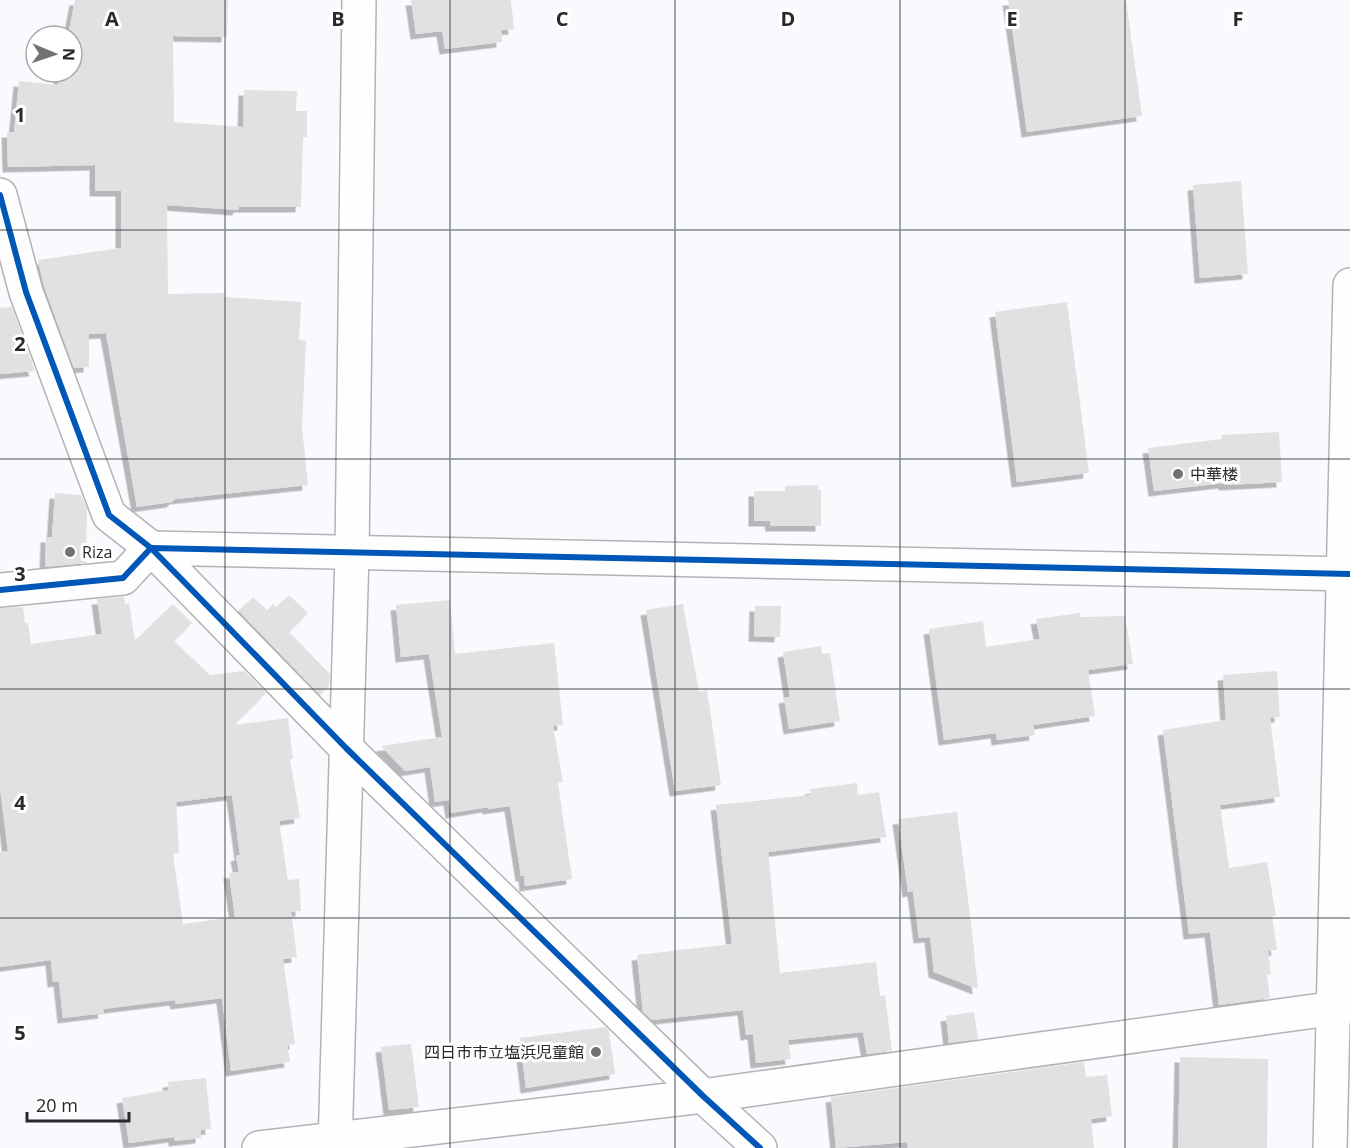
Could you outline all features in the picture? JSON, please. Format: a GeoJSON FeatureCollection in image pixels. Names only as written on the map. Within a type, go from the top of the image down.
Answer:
{"type":"FeatureCollection","features":[{"type":"Feature","properties":{"kind":"street"},"geometry":{"type":"LineString","coordinates":[[335,1143],[352,553],[359,0]]}},
{"type":"Feature","properties":{"kind":"street"},"geometry":{"type":"LineString","coordinates":[[0,195],[13,292],[109,515],[151,548],[346,748],[703,1096],[760,1148]]}},
{"type":"Feature","properties":{"kind":"street"},"geometry":{"type":"LineString","coordinates":[[1330,1148],[1339,1017],[1350,285]]}},
{"type":"Feature","properties":{"kind":"street"},"geometry":{"type":"LineString","coordinates":[[0,591],[123,578],[151,548],[1346,574]]}},
{"type":"Feature","properties":{"kind":"street"},"geometry":{"type":"LineString","coordinates":[[259,1148],[335,1143],[1339,1017]]}},
{"type":"Feature","properties":{"kind":"building"},"geometry":{"type":"Polygon","coordinates":[[[75,0],[228,0],[227,37],[173,36],[174,122],[243,127],[244,90],[297,91],[296,111],[307,111],[307,137],[303,137],[301,207],[239,207],[238,210],[167,205],[168,294],[225,293],[224,297],[301,302],[299,340],[306,341],[302,427],[308,485],[175,499],[172,502],[137,507],[106,333],[89,334],[89,367],[74,368],[44,286],[38,260],[121,248],[121,191],[95,191],[95,165],[8,167],[7,132],[14,132],[19,81],[24,82],[24,84],[84,84],[84,24],[70,24],[75,0]]]}},
{"type":"Feature","properties":{"kind":"building"},"geometry":{"type":"Polygon","coordinates":[[[411,0],[511,0],[514,29],[501,30],[502,42],[445,49],[442,31],[416,34],[411,0]]]}},
{"type":"Feature","properties":{"kind":"building"},"geometry":{"type":"Polygon","coordinates":[[[1008,0],[1126,0],[1142,116],[1027,132],[1008,0]]]}},
{"type":"Feature","properties":{"kind":"building"},"geometry":{"type":"Polygon","coordinates":[[[1241,181],[1248,274],[1200,278],[1193,185],[1241,181]]]}},
{"type":"Feature","properties":{"kind":"building"},"geometry":{"type":"Polygon","coordinates":[[[1067,302],[1089,473],[1017,482],[995,312],[1067,302]]]}},
{"type":"Feature","properties":{"kind":"building"},"geometry":{"type":"Polygon","coordinates":[[[12,307],[35,371],[0,374],[0,308],[12,307]]]}},
{"type":"Feature","properties":{"kind":"building"},"geometry":{"type":"Polygon","coordinates":[[[1279,432],[1282,482],[1224,485],[1224,483],[1154,491],[1148,448],[1222,439],[1221,435],[1279,432]]]}},
{"type":"Feature","properties":{"kind":"building"},"geometry":{"type":"Polygon","coordinates":[[[818,485],[818,490],[821,490],[821,526],[771,526],[770,521],[754,521],[754,491],[785,491],[785,486],[818,485]]]}},
{"type":"Feature","properties":{"kind":"building"},"geometry":{"type":"Polygon","coordinates":[[[55,493],[81,495],[87,508],[86,563],[45,567],[46,537],[52,537],[55,493]]]}},
{"type":"Feature","properties":{"kind":"building"},"geometry":{"type":"Polygon","coordinates":[[[289,595],[308,613],[289,632],[330,674],[329,686],[320,695],[239,611],[253,597],[267,610],[273,604],[276,607],[289,595]]]}},
{"type":"Feature","properties":{"kind":"building"},"geometry":{"type":"Polygon","coordinates":[[[124,597],[125,604],[129,603],[135,641],[173,604],[192,623],[174,641],[210,675],[244,671],[266,693],[234,725],[288,718],[293,759],[290,759],[300,818],[279,821],[288,880],[299,879],[301,911],[291,912],[297,957],[283,959],[295,1044],[287,1045],[290,1062],[231,1071],[222,998],[176,1004],[175,1000],[103,1009],[104,1013],[63,1018],[59,981],[53,982],[51,960],[0,967],[0,852],[8,851],[0,787],[0,608],[23,607],[31,644],[102,634],[97,599],[124,597]],[[232,795],[176,802],[179,853],[173,854],[183,924],[235,917],[229,873],[239,872],[236,856],[240,855],[232,795]]]}},
{"type":"Feature","properties":{"kind":"building"},"geometry":{"type":"Polygon","coordinates":[[[450,600],[455,654],[554,643],[563,725],[553,726],[563,782],[558,783],[572,879],[525,886],[524,876],[521,876],[510,806],[451,813],[449,800],[435,802],[430,767],[405,771],[381,746],[442,737],[429,654],[401,657],[396,605],[450,600]]]}},
{"type":"Feature","properties":{"kind":"building"},"geometry":{"type":"Polygon","coordinates":[[[683,604],[699,692],[707,690],[721,785],[675,791],[646,610],[683,604]]]}},
{"type":"Feature","properties":{"kind":"building"},"geometry":{"type":"Polygon","coordinates":[[[755,606],[781,606],[780,637],[754,636],[755,606]]]}},
{"type":"Feature","properties":{"kind":"building"},"geometry":{"type":"Polygon","coordinates":[[[1080,613],[1080,617],[1125,616],[1133,664],[1088,670],[1095,716],[1033,725],[1035,735],[997,740],[996,733],[944,740],[929,629],[983,621],[986,647],[1040,639],[1036,619],[1080,613]]]}},
{"type":"Feature","properties":{"kind":"building"},"geometry":{"type":"Polygon","coordinates":[[[821,646],[822,654],[830,653],[840,721],[789,729],[784,698],[790,697],[783,652],[821,646]]]}},
{"type":"Feature","properties":{"kind":"building"},"geometry":{"type":"Polygon","coordinates":[[[1277,671],[1280,717],[1270,718],[1280,797],[1220,805],[1229,868],[1267,862],[1276,916],[1272,916],[1277,950],[1268,951],[1271,974],[1267,975],[1270,998],[1219,1005],[1210,932],[1189,934],[1163,730],[1226,720],[1223,675],[1277,671]]]}},
{"type":"Feature","properties":{"kind":"building"},"geometry":{"type":"Polygon","coordinates":[[[857,783],[858,795],[879,792],[886,837],[768,852],[780,973],[876,962],[880,996],[885,995],[892,1051],[867,1054],[863,1032],[788,1040],[791,1059],[756,1063],[753,1034],[746,1035],[743,1010],[652,1020],[643,1012],[637,955],[732,944],[716,805],[811,795],[810,789],[857,783]]]}},
{"type":"Feature","properties":{"kind":"building"},"geometry":{"type":"Polygon","coordinates":[[[957,812],[978,989],[934,972],[930,937],[919,938],[913,891],[908,892],[898,819],[957,812]]]}},
{"type":"Feature","properties":{"kind":"building"},"geometry":{"type":"Polygon","coordinates":[[[974,1012],[978,1039],[949,1043],[946,1016],[974,1012]]]}},
{"type":"Feature","properties":{"kind":"building"},"geometry":{"type":"Polygon","coordinates":[[[606,1027],[609,1031],[615,1074],[526,1088],[520,1038],[606,1027]]]}},
{"type":"Feature","properties":{"kind":"building"},"geometry":{"type":"Polygon","coordinates":[[[411,1044],[419,1107],[389,1110],[381,1047],[411,1044]]]}},
{"type":"Feature","properties":{"kind":"building"},"geometry":{"type":"Polygon","coordinates":[[[1180,1057],[1268,1059],[1267,1148],[1178,1148],[1180,1057]]]}},
{"type":"Feature","properties":{"kind":"building"},"geometry":{"type":"Polygon","coordinates":[[[1084,1062],[1086,1077],[1107,1075],[1112,1116],[1091,1119],[1094,1148],[908,1148],[907,1142],[836,1148],[831,1097],[1084,1062]]]}},
{"type":"Feature","properties":{"kind":"building"},"geometry":{"type":"Polygon","coordinates":[[[206,1078],[211,1129],[201,1130],[201,1138],[174,1141],[174,1137],[129,1143],[122,1098],[169,1090],[168,1082],[206,1078]]]}},
{"type":"Feature","properties":{"kind":"cycle path"},"geometry":{"type":"LineString","coordinates":[[0,195],[26,292],[109,515],[151,548],[346,748],[703,1096],[760,1148]]}},
{"type":"Feature","properties":{"kind":"cycle path"},"geometry":{"type":"LineString","coordinates":[[0,590],[123,578],[151,548],[1350,574]]}},
{"type":"Feature","properties":{"kind":"place","name":"中華楼"},"geometry":{"type":"Point","coordinates":[1178,474]}},
{"type":"Feature","properties":{"kind":"place","name":"Riza"},"geometry":{"type":"Point","coordinates":[70,552]}},
{"type":"Feature","properties":{"kind":"place","name":"四日市市立塩浜児童館"},"geometry":{"type":"Point","coordinates":[596,1052]}}]}
